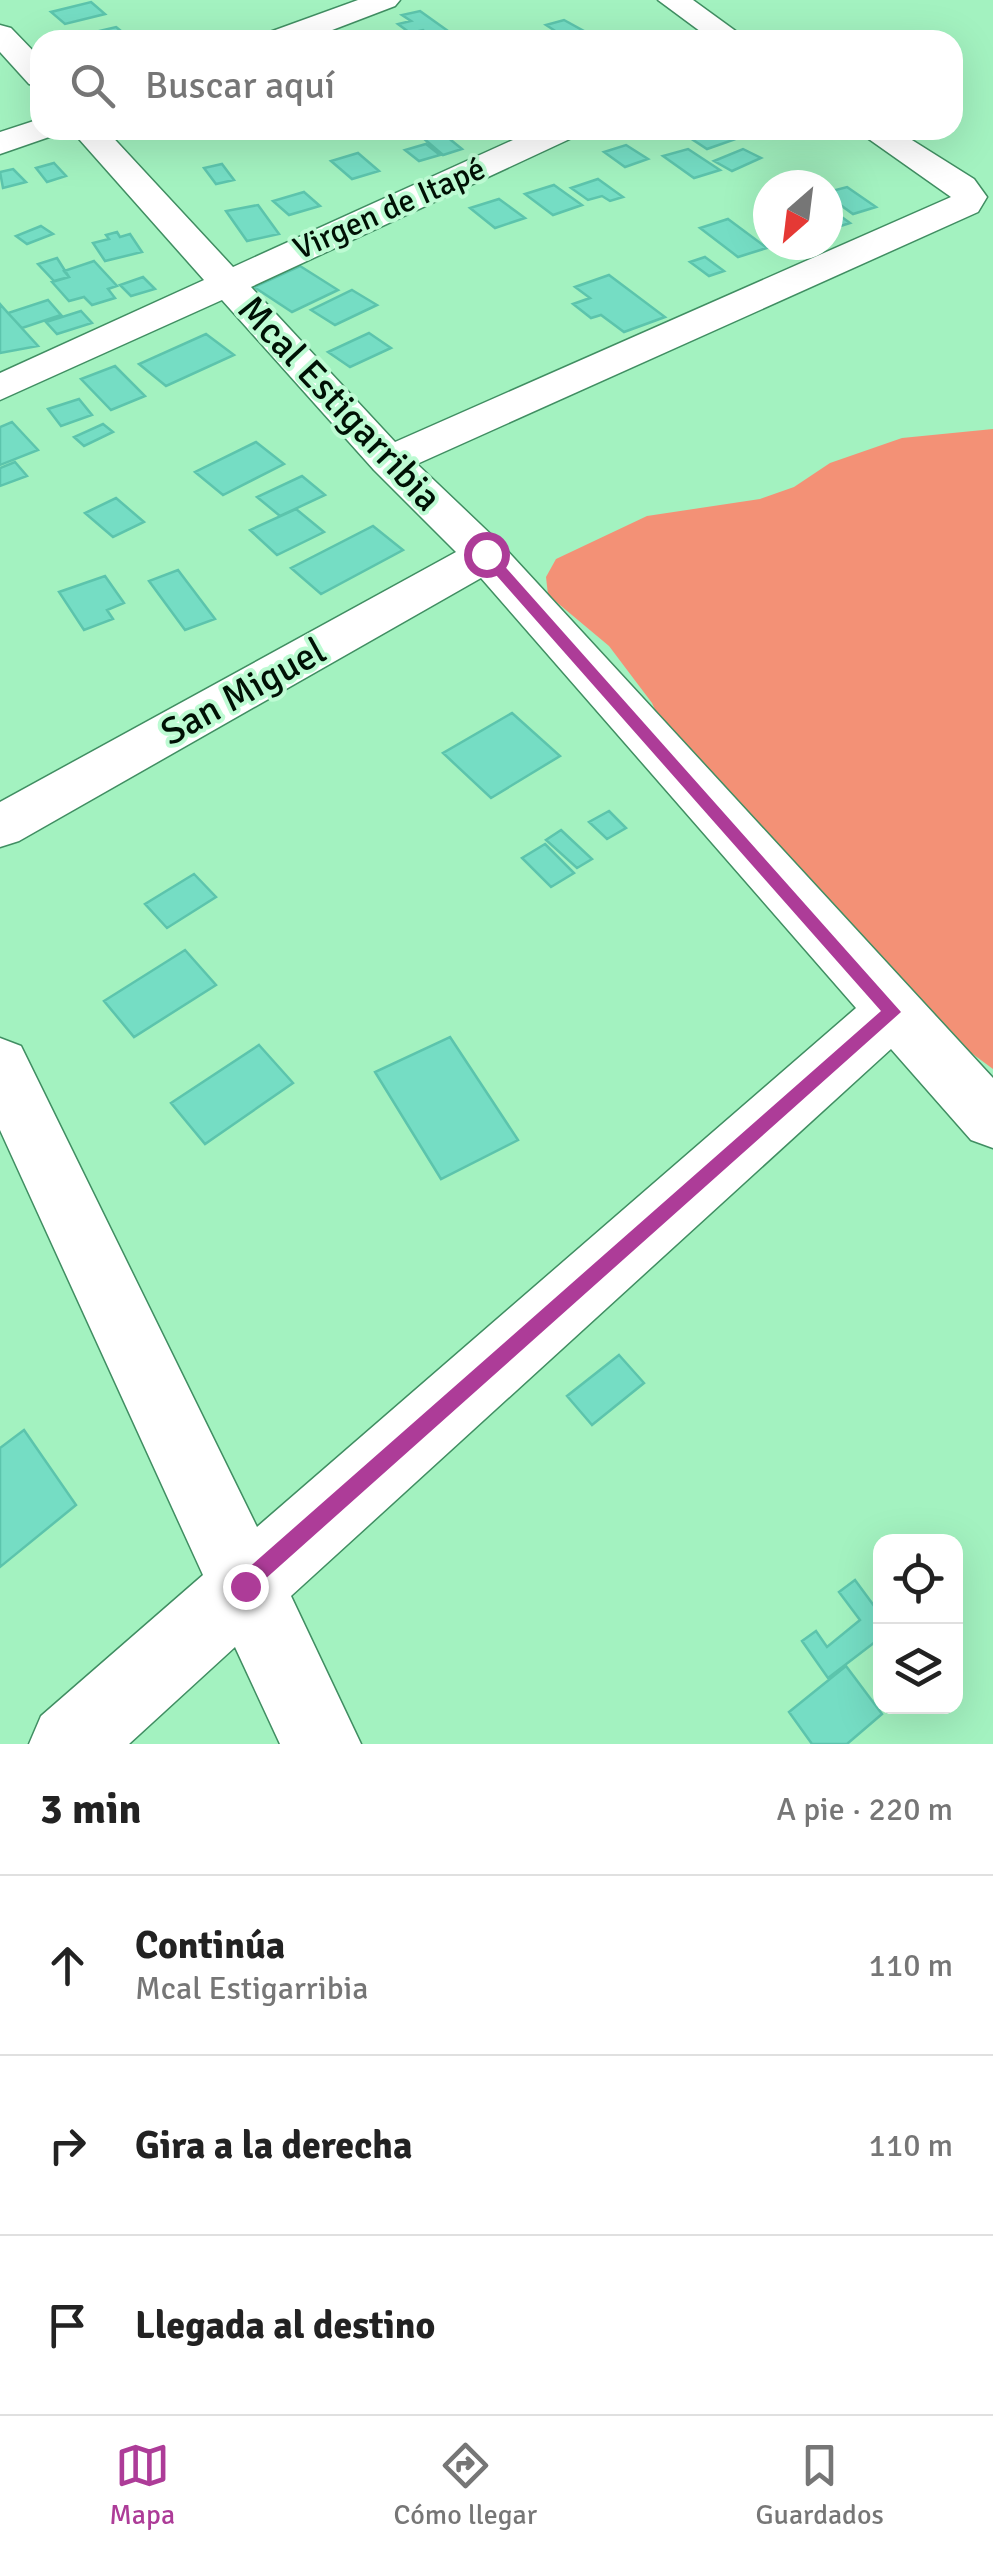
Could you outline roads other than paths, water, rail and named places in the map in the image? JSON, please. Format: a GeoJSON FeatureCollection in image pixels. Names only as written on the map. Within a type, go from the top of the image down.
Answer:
{"type":"FeatureCollection","features":[{"type":"Feature","properties":{"kind":"street"},"geometry":{"type":"LineString","coordinates":[[305,30],[385,0]]}},
{"type":"Feature","properties":{"kind":"street"},"geometry":{"type":"LineString","coordinates":[[673,0],[718,30]]}},
{"type":"Feature","properties":{"kind":"street"},"geometry":{"type":"LineString","coordinates":[[0,34],[30,66]]}},
{"type":"Feature","properties":{"kind":"street"},"geometry":{"type":"LineString","coordinates":[[0,144],[30,133]]}},
{"type":"Feature","properties":{"kind":"street","name":"Mcal Estigarribia"},"geometry":{"type":"LineString","coordinates":[[97,140],[389,461],[486,554],[993,1121]]}},
{"type":"Feature","properties":{"kind":"street","name":"Virgen de Itapé"},"geometry":{"type":"LineString","coordinates":[[0,388],[540,140]]}},
{"type":"Feature","properties":{"kind":"street"},"geometry":{"type":"LineString","coordinates":[[389,461],[965,204],[969,197],[962,186],[890,140]]}},
{"type":"Feature","properties":{"kind":"street","name":"San Miguel"},"geometry":{"type":"LineString","coordinates":[[0,827],[486,554]]}},
{"type":"Feature","properties":{"kind":"street"},"geometry":{"type":"LineString","coordinates":[[69,1744],[892,1012]]}},
{"type":"Feature","properties":{"kind":"street"},"geometry":{"type":"LineString","coordinates":[[0,1064],[321,1744]]}}]}
